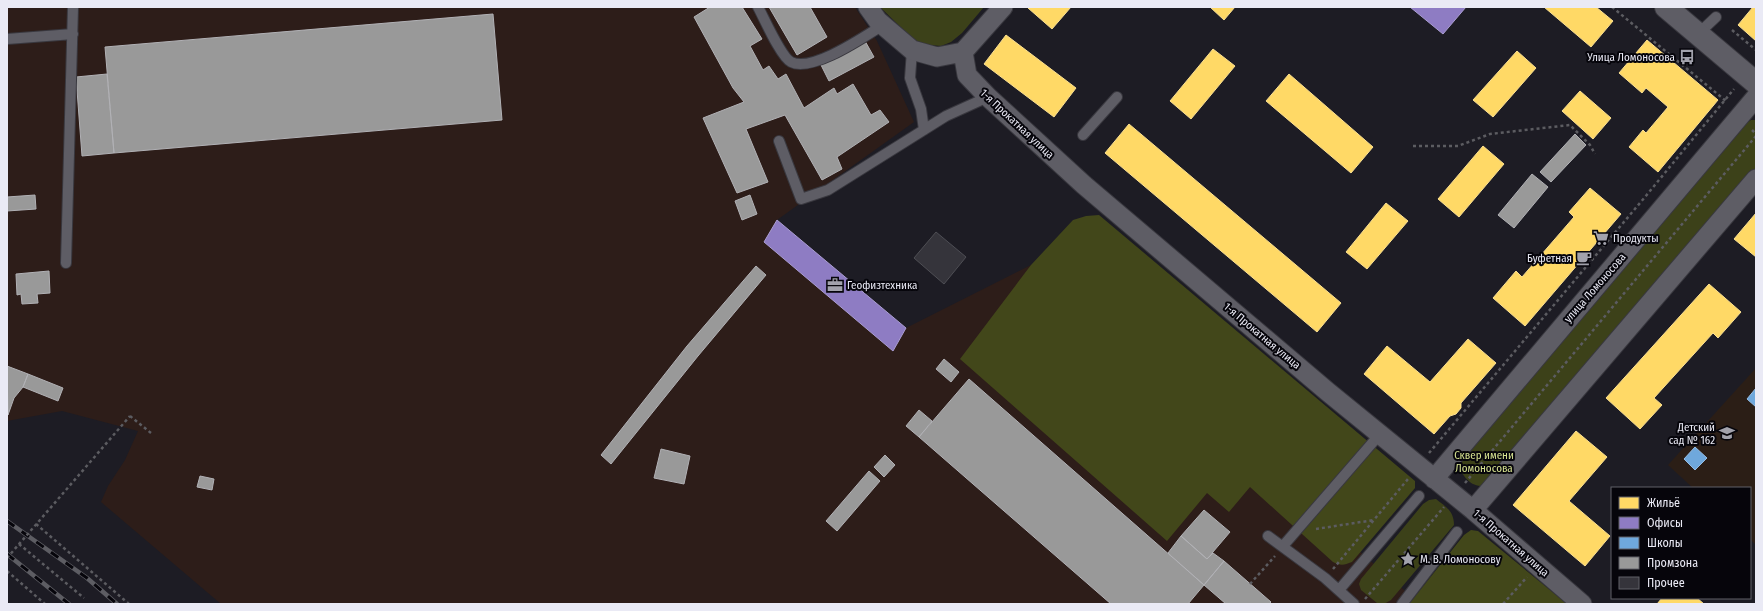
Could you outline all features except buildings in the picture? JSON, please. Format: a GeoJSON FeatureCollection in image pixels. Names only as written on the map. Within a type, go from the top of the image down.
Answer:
{"type":"FeatureCollection","features":[{"type":"Feature","properties":{"kind":"street"},"geometry":{"type":"LineString","coordinates":[[868,7],[883,25],[912,50],[937,57],[964,52],[1003,7]]}},
{"type":"Feature","properties":{"kind":"street"},"geometry":{"type":"LineString","coordinates":[[1666,7],[1751,78]]}},
{"type":"Feature","properties":{"kind":"street","name":"1-я Прокатная улица"},"geometry":{"type":"LineString","coordinates":[[964,52],[967,75],[988,98],[1084,185],[1418,467],[1473,510],[1582,604]]}},
{"type":"Feature","properties":{"kind":"street","name":"улица Ломоносова"},"geometry":{"type":"LineString","coordinates":[[1434,479],[1756,97]]}},
{"type":"Feature","properties":{"kind":"street"},"geometry":{"type":"LineString","coordinates":[[1473,510],[1756,179]]}},
{"type":"Feature","properties":{"kind":"lane"},"geometry":{"type":"LineString","coordinates":[[66,263],[73,7]]}},
{"type":"Feature","properties":{"kind":"lane"},"geometry":{"type":"LineString","coordinates":[[758,7],[782,52],[791,62],[802,64],[817,61],[846,48],[883,25]]}},
{"type":"Feature","properties":{"kind":"lane"},"geometry":{"type":"LineString","coordinates":[[1698,34],[1716,17]]}},
{"type":"Feature","properties":{"kind":"lane"},"geometry":{"type":"LineString","coordinates":[[7,39],[73,34]]}},
{"type":"Feature","properties":{"kind":"lane"},"geometry":{"type":"LineString","coordinates":[[912,50],[910,78],[921,109],[924,130]]}},
{"type":"Feature","properties":{"kind":"lane"},"geometry":{"type":"LineString","coordinates":[[1083,135],[1116,97]]}},
{"type":"Feature","properties":{"kind":"lane"},"geometry":{"type":"LineString","coordinates":[[779,141],[801,199],[828,190],[946,116],[988,98]]}},
{"type":"Feature","properties":{"kind":"lane"},"geometry":{"type":"LineString","coordinates":[[1284,546],[1380,434]]}},
{"type":"Feature","properties":{"kind":"lane"},"geometry":{"type":"LineString","coordinates":[[1339,590],[1420,496]]}},
{"type":"Feature","properties":{"kind":"lane"},"geometry":{"type":"LineString","coordinates":[[1402,604],[1457,532]]}},
{"type":"Feature","properties":{"kind":"lane"},"geometry":{"type":"LineString","coordinates":[[1268,536],[1284,546],[1325,578],[1354,604]]}},
{"type":"Feature","properties":{"kind":"path"},"geometry":{"type":"LineString","coordinates":[[1612,7],[1726,100]]}},
{"type":"Feature","properties":{"kind":"path"},"geometry":{"type":"LineString","coordinates":[[1732,30],[1756,50]]}},
{"type":"Feature","properties":{"kind":"path"},"geometry":{"type":"LineString","coordinates":[[1325,578],[1726,100],[1751,78]]}},
{"type":"Feature","properties":{"kind":"path"},"geometry":{"type":"LineString","coordinates":[[1413,146],[1458,146],[1490,134],[1570,125],[1590,145],[1595,154]]}},
{"type":"Feature","properties":{"kind":"path"},"geometry":{"type":"LineString","coordinates":[[1361,604],[1756,136]]}},
{"type":"Feature","properties":{"kind":"path"},"geometry":{"type":"LineString","coordinates":[[7,558],[130,416],[151,433]]}},
{"type":"Feature","properties":{"kind":"path"},"geometry":{"type":"LineString","coordinates":[[1296,532],[1375,520]]}},
{"type":"Feature","properties":{"kind":"path"},"geometry":{"type":"LineString","coordinates":[[36,524],[129,604]]}},
{"type":"Feature","properties":{"kind":"path"},"geometry":{"type":"LineString","coordinates":[[19,544],[84,598]]}},
{"type":"Feature","properties":{"kind":"path"},"geometry":{"type":"LineString","coordinates":[[1250,584],[1284,546]]}},
{"type":"Feature","properties":{"kind":"path"},"geometry":{"type":"LineString","coordinates":[[1503,604],[1537,566]]}},
{"type":"Feature","properties":{"kind":"path"},"geometry":{"type":"LineString","coordinates":[[7,571],[45,604]]}},
{"type":"Feature","properties":{"kind":"shaded area"},"geometry":{"type":"Polygon","coordinates":[[[7,7],[855,7],[877,41],[914,122],[777,220],[906,328],[1031,265],[1420,604],[221,604],[101,502],[108,486],[125,460],[138,431],[62,411],[7,421],[7,7]]]}},
{"type":"Feature","properties":{"kind":"shaded area","name":"Детский сад № 162"},"geometry":{"type":"Polygon","coordinates":[[[1756,368],[1756,545],[1751,540],[1751,487],[1692,487],[1668,465],[1756,368]]]}},
{"type":"Feature","properties":{"kind":"green space"},"geometry":{"type":"Polygon","coordinates":[[[880,7],[984,7],[962,33],[951,42],[941,46],[918,44],[880,7]]]}},
{"type":"Feature","properties":{"kind":"green space","name":"Сквер имени Ломоносова"},"geometry":{"type":"Polygon","coordinates":[[[1751,120],[1756,120],[1756,168],[1495,479],[1487,485],[1481,486],[1468,480],[1461,471],[1458,462],[1745,124],[1751,120]]]}},
{"type":"Feature","properties":{"kind":"green space"},"geometry":{"type":"Polygon","coordinates":[[[1099,215],[1415,481],[1415,488],[1352,562],[1342,565],[1333,562],[1250,487],[1229,512],[1207,493],[1167,541],[960,359],[1031,265],[1073,220],[1086,216],[1099,215]]]}},
{"type":"Feature","properties":{"kind":"green space"},"geometry":{"type":"Polygon","coordinates":[[[1436,499],[1451,513],[1454,520],[1454,525],[1391,600],[1384,604],[1377,603],[1361,590],[1359,584],[1361,579],[1423,504],[1429,500],[1436,499]]]}},
{"type":"Feature","properties":{"kind":"green space"},"geometry":{"type":"Polygon","coordinates":[[[1471,530],[1478,531],[1567,604],[1409,604],[1464,535],[1471,530]]]}},
{"type":"Feature","properties":{"kind":"railway"},"geometry":{"type":"LineString","coordinates":[[7,521],[87,578],[117,604]]}},
{"type":"Feature","properties":{"kind":"railway"},"geometry":{"type":"LineString","coordinates":[[7,554],[69,604]]}},
{"type":"Feature","properties":{"kind":"place","name":"Улица Ломоносова"},"geometry":{"type":"Point","coordinates":[1687,57]}},
{"type":"Feature","properties":{"kind":"place","name":"Продукты"},"geometry":{"type":"Point","coordinates":[1601,238]}},
{"type":"Feature","properties":{"kind":"place","name":"Буфетная"},"geometry":{"type":"Point","coordinates":[1584,258]}},
{"type":"Feature","properties":{"kind":"place","name":"Геофизтехника"},"geometry":{"type":"Point","coordinates":[835,285]}},
{"type":"Feature","properties":{"kind":"place","name":"Детский сад № 162"},"geometry":{"type":"Point","coordinates":[1727,433]}},
{"type":"Feature","properties":{"kind":"place","name":"М. В. Ломоносову"},"geometry":{"type":"Point","coordinates":[1408,559]}}]}
